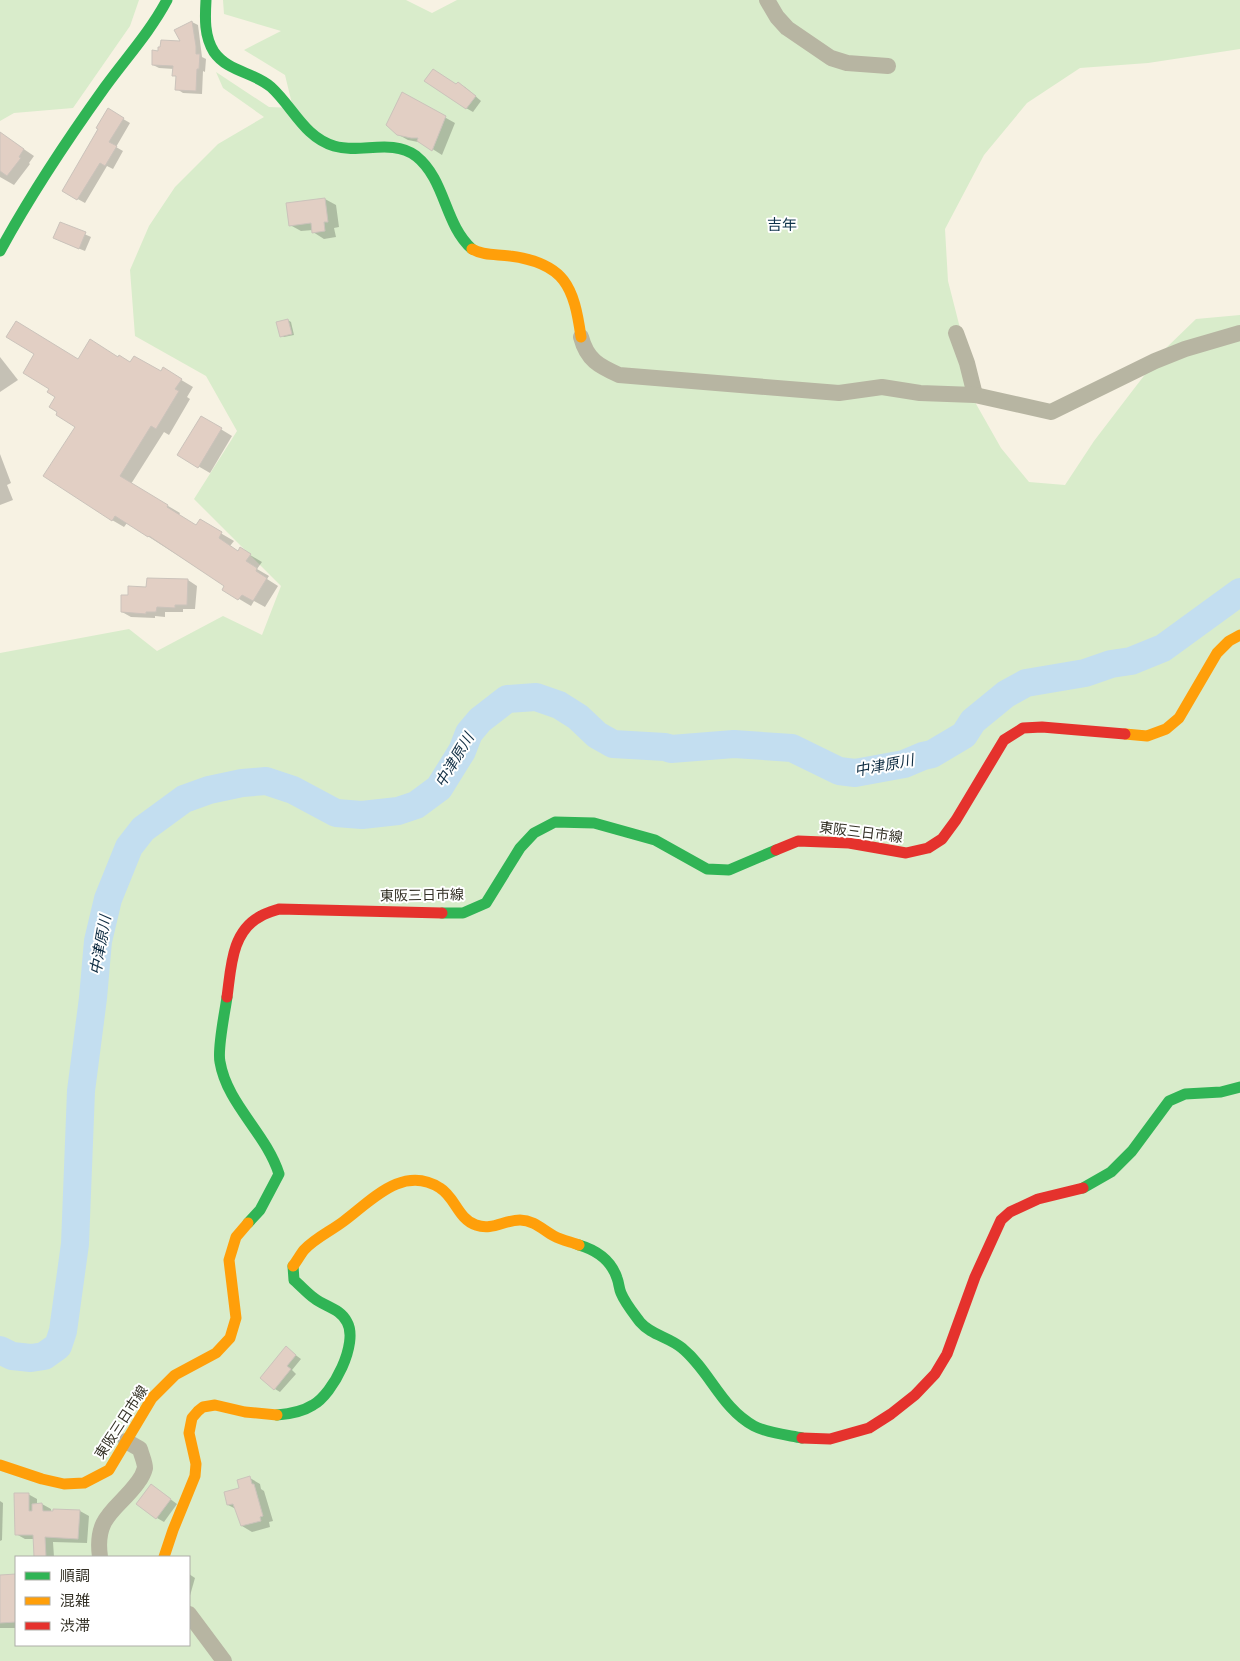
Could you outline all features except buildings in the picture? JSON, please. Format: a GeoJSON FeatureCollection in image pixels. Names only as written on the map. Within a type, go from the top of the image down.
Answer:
{"type":"FeatureCollection","features":[{"type":"Feature","properties":{"kind":"street"},"geometry":{"type":"LineString","coordinates":[[0,251],[40,180],[108,84],[158,20],[167,0]]}},
{"type":"Feature","properties":{"kind":"street"},"geometry":{"type":"LineString","coordinates":[[206,0],[208,41],[223,62],[262,79],[282,98],[308,131],[334,147],[354,150],[400,149],[413,154],[431,172],[441,189],[458,232],[465,243],[473,250],[486,255],[510,256],[533,260],[549,268],[562,279],[572,292],[584,350],[603,368],[619,375],[839,393],[882,388],[920,393],[975,395],[1051,412],[1155,361],[1184,349],[1240,333]]}},
{"type":"Feature","properties":{"kind":"street"},"geometry":{"type":"LineString","coordinates":[[766,0],[787,28],[831,58],[847,63],[888,66]]}},
{"type":"Feature","properties":{"kind":"street"},"geometry":{"type":"LineString","coordinates":[[956,333],[967,363],[975,395]]}},
{"type":"Feature","properties":{"kind":"street","name":"東阪三日市線"},"geometry":{"type":"LineString","coordinates":[[0,1465],[63,1484],[82,1483],[99,1476],[109,1470],[152,1398],[175,1375],[216,1353],[230,1338],[236,1318],[230,1286],[229,1260],[236,1237],[260,1210],[279,1174],[274,1158],[264,1141],[225,1084],[219,1060],[233,952],[245,929],[259,917],[278,909],[463,913],[486,903],[520,848],[534,833],[555,822],[594,823],[655,840],[707,869],[729,870],[798,841],[849,843],[906,853],[928,848],[942,839],[956,820],[1004,740],[1023,728],[1147,736],[1166,729],[1179,718],[1217,653],[1229,641],[1240,635]]}},
{"type":"Feature","properties":{"kind":"street"},"geometry":{"type":"LineString","coordinates":[[164,1556],[171,1533],[194,1481],[196,1471],[189,1426],[194,1415],[201,1408],[219,1405],[246,1412],[280,1416],[302,1411],[318,1403],[328,1394],[336,1380],[351,1338],[350,1328],[346,1318],[336,1308],[319,1302],[294,1280],[292,1266],[306,1249],[324,1234],[343,1222],[386,1188],[402,1182],[419,1180],[439,1187],[452,1198],[460,1213],[473,1224],[485,1228],[520,1220],[534,1223],[555,1237],[590,1248],[609,1263],[617,1277],[622,1293],[641,1323],[653,1333],[681,1347],[694,1360],[730,1408],[742,1418],[756,1427],[805,1439],[830,1439],[869,1428],[915,1395],[935,1374],[947,1354],[974,1277],[1000,1220],[1010,1212],[1038,1199],[1076,1191],[1111,1172],[1132,1151],[1169,1101],[1185,1094],[1221,1092],[1240,1087]]}},
{"type":"Feature","properties":{"kind":"street"},"geometry":{"type":"LineString","coordinates":[[100,1556],[98,1537],[105,1520],[109,1513],[133,1489],[145,1468],[140,1449],[126,1441]]}},
{"type":"Feature","properties":{"kind":"street"},"geometry":{"type":"LineString","coordinates":[[190,1615],[224,1661]]}},
{"type":"Feature","properties":{"kind":"green space"},"geometry":{"type":"Polygon","coordinates":[[[0,0],[139,0],[130,26],[73,108],[14,113],[0,121],[0,0]]]}},
{"type":"Feature","properties":{"kind":"green space"},"geometry":{"type":"Polygon","coordinates":[[[223,0],[406,0],[432,13],[457,0],[1240,0],[1240,49],[1148,63],[1080,68],[1027,103],[984,155],[945,229],[948,281],[961,332],[967,388],[1001,448],[1029,482],[1065,485],[1094,441],[1164,350],[1196,319],[1240,315],[1240,1661],[0,1661],[0,653],[129,629],[157,651],[223,616],[262,635],[281,586],[194,499],[237,431],[206,376],[135,336],[130,270],[149,226],[175,187],[218,144],[264,117],[223,88],[216,72],[269,107],[293,108],[285,75],[244,50],[281,31],[224,14],[223,0]]]}},
{"type":"Feature","properties":{"kind":"waterway","name":"中津原川"},"geometry":{"type":"LineString","coordinates":[[0,1350],[12,1356],[31,1358],[44,1356],[58,1346],[63,1331],[75,1244],[81,1091],[98,941],[108,899],[129,847],[143,829],[184,799],[209,790],[242,783],[266,781],[293,790],[336,813],[362,815],[398,811],[416,805],[439,788],[462,751],[469,733],[480,720],[507,699],[536,697],[559,705],[578,717],[597,735],[613,744],[671,749],[734,744],[792,748],[839,771],[855,773],[904,764],[932,754],[964,735],[973,721],[1006,694],[1026,683],[1085,673],[1111,664],[1131,661],[1163,648],[1240,592]]}},
{"type":"Feature","properties":{"kind":"traffic: fast"},"geometry":{"type":"LineString","coordinates":[[0,251],[63,147],[145,34],[167,0]]}},
{"type":"Feature","properties":{"kind":"traffic: fast"},"geometry":{"type":"LineString","coordinates":[[206,0],[205,20],[208,40],[220,59],[271,87],[307,129],[324,142],[344,148],[397,148],[416,156],[433,177],[456,227],[472,249]]}},
{"type":"Feature","properties":{"kind":"traffic: fast"},"geometry":{"type":"LineString","coordinates":[[442,913],[463,913],[486,903],[520,848],[534,833],[555,822],[594,823],[655,840],[707,869],[729,870],[776,850]]}},
{"type":"Feature","properties":{"kind":"traffic: fast"},"geometry":{"type":"LineString","coordinates":[[227,997],[219,1056],[224,1077],[238,1105],[273,1159],[279,1174],[260,1210],[248,1223]]}},
{"type":"Feature","properties":{"kind":"traffic: fast"},"geometry":{"type":"LineString","coordinates":[[1083,1188],[1111,1172],[1132,1151],[1169,1101],[1185,1094],[1221,1092],[1240,1087]]}},
{"type":"Feature","properties":{"kind":"traffic: fast"},"geometry":{"type":"LineString","coordinates":[[579,1245],[597,1253],[607,1261],[618,1280],[623,1297],[640,1322],[649,1330],[672,1341],[692,1357],[724,1399],[743,1418],[754,1426],[765,1430],[802,1438]]}},
{"type":"Feature","properties":{"kind":"traffic: fast"},"geometry":{"type":"LineString","coordinates":[[277,1415],[300,1411],[321,1399],[336,1379],[347,1355],[350,1342],[350,1331],[344,1317],[318,1301],[294,1280],[293,1266]]}},
{"type":"Feature","properties":{"kind":"traffic: slow"},"geometry":{"type":"LineString","coordinates":[[472,249],[486,254],[529,259],[555,272],[564,280],[570,291],[575,304],[581,337]]}},
{"type":"Feature","properties":{"kind":"traffic: slow"},"geometry":{"type":"LineString","coordinates":[[1125,734],[1147,736],[1166,729],[1179,718],[1217,653],[1229,641],[1240,635]]}},
{"type":"Feature","properties":{"kind":"traffic: slow"},"geometry":{"type":"LineString","coordinates":[[293,1266],[308,1246],[344,1221],[376,1195],[400,1183],[413,1180],[426,1182],[440,1188],[465,1218],[476,1225],[487,1227],[514,1220],[525,1220],[534,1223],[557,1237],[579,1245]]}},
{"type":"Feature","properties":{"kind":"traffic: slow"},"geometry":{"type":"LineString","coordinates":[[0,1465],[64,1484],[84,1483],[109,1470],[152,1398],[175,1375],[216,1353],[230,1338],[236,1318],[229,1260],[236,1237],[248,1223]]}},
{"type":"Feature","properties":{"kind":"traffic: slow"},"geometry":{"type":"LineString","coordinates":[[164,1556],[195,1476],[196,1464],[189,1433],[192,1418],[203,1407],[215,1405],[245,1412],[277,1415]]}},
{"type":"Feature","properties":{"kind":"traffic: jam"},"geometry":{"type":"LineString","coordinates":[[776,850],[798,841],[849,843],[906,853],[928,848],[942,839],[956,820],[1004,740],[1023,728],[1042,727],[1125,734]]}},
{"type":"Feature","properties":{"kind":"traffic: jam"},"geometry":{"type":"LineString","coordinates":[[227,997],[234,952],[238,941],[251,923],[267,913],[279,909],[442,913]]}},
{"type":"Feature","properties":{"kind":"traffic: jam"},"geometry":{"type":"LineString","coordinates":[[802,1438],[830,1439],[869,1428],[915,1395],[935,1374],[947,1354],[975,1277],[1001,1220],[1010,1212],[1038,1199],[1083,1188]]}},
{"type":"Feature","properties":{"kind":"district","name":"吉年"},"geometry":{"type":"Point","coordinates":[782,224]}}]}
